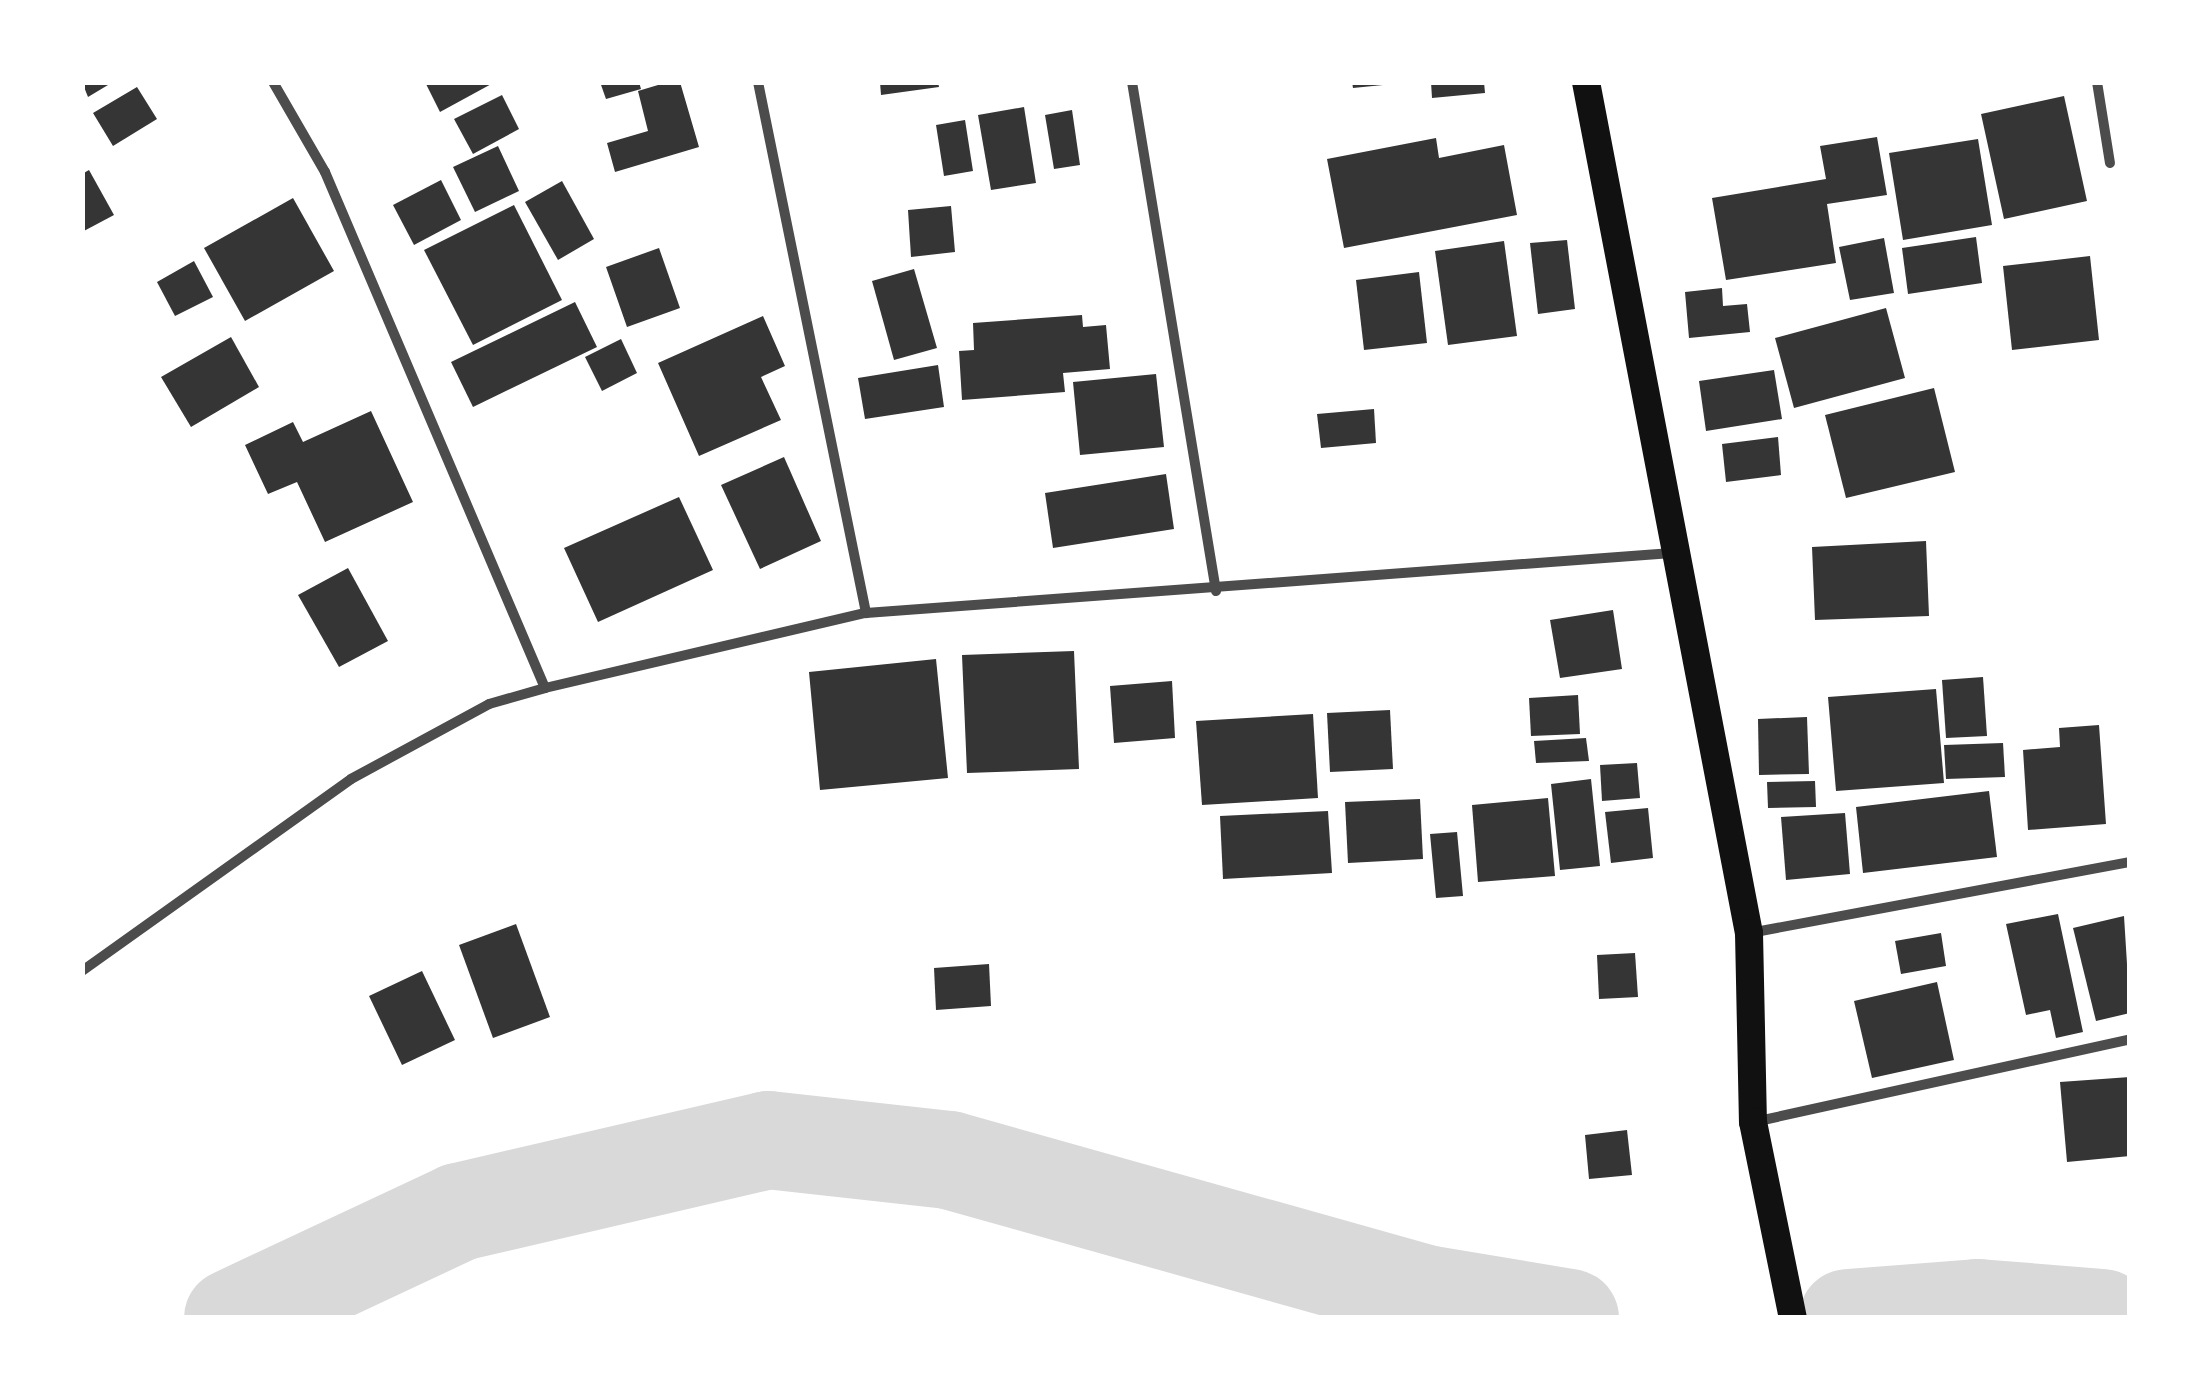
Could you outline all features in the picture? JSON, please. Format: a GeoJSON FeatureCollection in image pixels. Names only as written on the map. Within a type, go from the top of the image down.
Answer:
{"type":"FeatureCollection","features":[{"type":"Feature","properties":{"kind":"highway"},"geometry":{"type":"LineString","coordinates":[[1586,82],[1672,553],[1749,934],[1753,1122],[1793,1318]]}},
{"type":"Feature","properties":{"kind":"street"},"geometry":{"type":"LineString","coordinates":[[273,82],[325,172],[545,688]]}},
{"type":"Feature","properties":{"kind":"street"},"geometry":{"type":"LineString","coordinates":[[758,82],[866,612]]}},
{"type":"Feature","properties":{"kind":"street"},"geometry":{"type":"LineString","coordinates":[[1132,82],[1216,592]]}},
{"type":"Feature","properties":{"kind":"street"},"geometry":{"type":"LineString","coordinates":[[2098,82],[2110,163]]}},
{"type":"Feature","properties":{"kind":"street"},"geometry":{"type":"LineString","coordinates":[[82,971],[351,779],[489,704],[545,688],[866,612],[1216,592],[1672,553]]}},
{"type":"Feature","properties":{"kind":"street"},"geometry":{"type":"LineString","coordinates":[[1749,934],[2130,862]]}},
{"type":"Feature","properties":{"kind":"street"},"geometry":{"type":"LineString","coordinates":[[1753,1122],[2130,1040]]}},
{"type":"Feature","properties":{"kind":"building"},"geometry":{"type":"Polygon","coordinates":[[[82,82],[113,82],[88,97],[82,82]]]}},
{"type":"Feature","properties":{"kind":"building"},"geometry":{"type":"Polygon","coordinates":[[[425,82],[495,82],[440,112],[425,82]]]}},
{"type":"Feature","properties":{"kind":"building"},"geometry":{"type":"Polygon","coordinates":[[[600,82],[639,82],[641,89],[606,99],[600,82]]]}},
{"type":"Feature","properties":{"kind":"building"},"geometry":{"type":"Polygon","coordinates":[[[680,82],[699,147],[615,172],[607,143],[648,131],[638,91],[680,82]]]}},
{"type":"Feature","properties":{"kind":"building"},"geometry":{"type":"Polygon","coordinates":[[[880,82],[938,82],[939,87],[881,95],[880,82]]]}},
{"type":"Feature","properties":{"kind":"building"},"geometry":{"type":"Polygon","coordinates":[[[1352,82],[1383,82],[1383,85],[1353,88],[1352,82]]]}},
{"type":"Feature","properties":{"kind":"building"},"geometry":{"type":"Polygon","coordinates":[[[1431,82],[1484,82],[1485,93],[1432,98],[1431,82]]]}},
{"type":"Feature","properties":{"kind":"building"},"geometry":{"type":"Polygon","coordinates":[[[137,87],[157,119],[113,146],[93,113],[137,87]]]}},
{"type":"Feature","properties":{"kind":"building"},"geometry":{"type":"Polygon","coordinates":[[[502,95],[519,129],[473,154],[454,119],[502,95]]]}},
{"type":"Feature","properties":{"kind":"building"},"geometry":{"type":"Polygon","coordinates":[[[2064,96],[2087,201],[2004,219],[1981,114],[2064,96]]]}},
{"type":"Feature","properties":{"kind":"building"},"geometry":{"type":"Polygon","coordinates":[[[1024,107],[1036,183],[991,190],[978,115],[1024,107]]]}},
{"type":"Feature","properties":{"kind":"building"},"geometry":{"type":"Polygon","coordinates":[[[1072,110],[1080,165],[1054,169],[1045,115],[1072,110]]]}},
{"type":"Feature","properties":{"kind":"building"},"geometry":{"type":"Polygon","coordinates":[[[965,120],[973,171],[944,176],[936,125],[965,120]]]}},
{"type":"Feature","properties":{"kind":"building"},"geometry":{"type":"Polygon","coordinates":[[[1877,137],[1887,195],[1827,204],[1836,263],[1726,280],[1712,198],[1826,179],[1820,146],[1877,137]]]}},
{"type":"Feature","properties":{"kind":"building"},"geometry":{"type":"Polygon","coordinates":[[[1436,138],[1439,158],[1504,145],[1517,215],[1344,248],[1327,159],[1436,138]]]}},
{"type":"Feature","properties":{"kind":"building"},"geometry":{"type":"Polygon","coordinates":[[[1978,139],[1992,225],[1903,240],[1889,153],[1978,139]]]}},
{"type":"Feature","properties":{"kind":"building"},"geometry":{"type":"Polygon","coordinates":[[[498,146],[519,191],[475,212],[453,167],[498,146]]]}},
{"type":"Feature","properties":{"kind":"building"},"geometry":{"type":"Polygon","coordinates":[[[89,170],[114,215],[82,232],[82,174],[89,170]]]}},
{"type":"Feature","properties":{"kind":"building"},"geometry":{"type":"Polygon","coordinates":[[[441,180],[461,220],[414,245],[393,205],[441,180]]]}},
{"type":"Feature","properties":{"kind":"building"},"geometry":{"type":"Polygon","coordinates":[[[562,181],[594,239],[558,260],[525,202],[562,181]]]}},
{"type":"Feature","properties":{"kind":"building"},"geometry":{"type":"Polygon","coordinates":[[[293,198],[334,271],[245,321],[204,248],[293,198]]]}},
{"type":"Feature","properties":{"kind":"building"},"geometry":{"type":"Polygon","coordinates":[[[514,205],[562,300],[473,345],[424,250],[514,205]]]}},
{"type":"Feature","properties":{"kind":"building"},"geometry":{"type":"Polygon","coordinates":[[[951,206],[955,252],[911,257],[908,210],[951,206]]]}},
{"type":"Feature","properties":{"kind":"building"},"geometry":{"type":"Polygon","coordinates":[[[1976,237],[1982,283],[1908,294],[1902,248],[1976,237]]]}},
{"type":"Feature","properties":{"kind":"building"},"geometry":{"type":"Polygon","coordinates":[[[1884,238],[1894,293],[1850,300],[1839,247],[1884,238]]]}},
{"type":"Feature","properties":{"kind":"building"},"geometry":{"type":"Polygon","coordinates":[[[1567,240],[1575,309],[1538,314],[1530,243],[1567,240]]]}},
{"type":"Feature","properties":{"kind":"building"},"geometry":{"type":"Polygon","coordinates":[[[1504,241],[1517,336],[1448,345],[1435,251],[1504,241]]]}},
{"type":"Feature","properties":{"kind":"building"},"geometry":{"type":"Polygon","coordinates":[[[659,248],[680,308],[627,327],[606,267],[659,248]]]}},
{"type":"Feature","properties":{"kind":"building"},"geometry":{"type":"Polygon","coordinates":[[[2090,256],[2099,340],[2012,350],[2003,266],[2090,256]]]}},
{"type":"Feature","properties":{"kind":"building"},"geometry":{"type":"Polygon","coordinates":[[[194,261],[213,297],[175,316],[157,282],[194,261]]]}},
{"type":"Feature","properties":{"kind":"building"},"geometry":{"type":"Polygon","coordinates":[[[914,269],[937,348],[894,360],[872,281],[914,269]]]}},
{"type":"Feature","properties":{"kind":"building"},"geometry":{"type":"Polygon","coordinates":[[[1419,272],[1427,343],[1364,350],[1356,280],[1419,272]]]}},
{"type":"Feature","properties":{"kind":"building"},"geometry":{"type":"Polygon","coordinates":[[[1722,288],[1723,306],[1747,304],[1750,332],[1689,338],[1685,292],[1722,288]]]}},
{"type":"Feature","properties":{"kind":"building"},"geometry":{"type":"Polygon","coordinates":[[[575,302],[597,347],[473,407],[451,362],[575,302]]]}},
{"type":"Feature","properties":{"kind":"building"},"geometry":{"type":"Polygon","coordinates":[[[1886,308],[1905,378],[1794,408],[1775,338],[1886,308]]]}},
{"type":"Feature","properties":{"kind":"building"},"geometry":{"type":"Polygon","coordinates":[[[1082,315],[1083,327],[1106,325],[1110,369],[1063,373],[1065,392],[962,400],[959,351],[974,350],[973,323],[1082,315]]]}},
{"type":"Feature","properties":{"kind":"building"},"geometry":{"type":"Polygon","coordinates":[[[763,316],[785,366],[761,377],[781,420],[699,456],[658,363],[763,316]]]}},
{"type":"Feature","properties":{"kind":"building"},"geometry":{"type":"Polygon","coordinates":[[[231,337],[259,387],[191,427],[161,377],[231,337]]]}},
{"type":"Feature","properties":{"kind":"building"},"geometry":{"type":"Polygon","coordinates":[[[621,339],[637,373],[602,391],[585,357],[621,339]]]}},
{"type":"Feature","properties":{"kind":"building"},"geometry":{"type":"Polygon","coordinates":[[[938,365],[944,407],[865,419],[858,378],[938,365]]]}},
{"type":"Feature","properties":{"kind":"building"},"geometry":{"type":"Polygon","coordinates":[[[1774,370],[1782,419],[1706,431],[1699,381],[1774,370]]]}},
{"type":"Feature","properties":{"kind":"building"},"geometry":{"type":"Polygon","coordinates":[[[1156,374],[1164,447],[1080,455],[1073,382],[1156,374]]]}},
{"type":"Feature","properties":{"kind":"building"},"geometry":{"type":"Polygon","coordinates":[[[1934,388],[1955,472],[1846,498],[1825,415],[1934,388]]]}},
{"type":"Feature","properties":{"kind":"building"},"geometry":{"type":"Polygon","coordinates":[[[1374,409],[1376,443],[1321,448],[1317,414],[1374,409]]]}},
{"type":"Feature","properties":{"kind":"building"},"geometry":{"type":"Polygon","coordinates":[[[371,411],[413,502],[325,542],[297,482],[268,494],[245,445],[293,422],[303,442],[371,411]]]}},
{"type":"Feature","properties":{"kind":"building"},"geometry":{"type":"Polygon","coordinates":[[[1778,437],[1781,475],[1726,482],[1722,444],[1778,437]]]}},
{"type":"Feature","properties":{"kind":"building"},"geometry":{"type":"Polygon","coordinates":[[[784,457],[821,541],[760,569],[721,485],[784,457]]]}},
{"type":"Feature","properties":{"kind":"building"},"geometry":{"type":"Polygon","coordinates":[[[1166,474],[1174,529],[1053,548],[1045,493],[1166,474]]]}},
{"type":"Feature","properties":{"kind":"building"},"geometry":{"type":"Polygon","coordinates":[[[679,497],[713,570],[598,622],[564,548],[679,497]]]}},
{"type":"Feature","properties":{"kind":"building"},"geometry":{"type":"Polygon","coordinates":[[[1926,541],[1929,616],[1815,620],[1812,547],[1926,541]]]}},
{"type":"Feature","properties":{"kind":"building"},"geometry":{"type":"Polygon","coordinates":[[[348,568],[388,641],[339,667],[298,595],[348,568]]]}},
{"type":"Feature","properties":{"kind":"building"},"geometry":{"type":"Polygon","coordinates":[[[1613,610],[1622,669],[1560,678],[1550,620],[1613,610]]]}},
{"type":"Feature","properties":{"kind":"building"},"geometry":{"type":"Polygon","coordinates":[[[1074,651],[1079,769],[967,773],[962,655],[1074,651]]]}},
{"type":"Feature","properties":{"kind":"building"},"geometry":{"type":"Polygon","coordinates":[[[936,659],[948,778],[820,790],[809,672],[936,659]]]}},
{"type":"Feature","properties":{"kind":"building"},"geometry":{"type":"Polygon","coordinates":[[[1983,677],[1987,736],[1946,738],[1942,680],[1983,677]]]}},
{"type":"Feature","properties":{"kind":"building"},"geometry":{"type":"Polygon","coordinates":[[[1172,681],[1175,738],[1114,743],[1110,686],[1172,681]]]}},
{"type":"Feature","properties":{"kind":"building"},"geometry":{"type":"Polygon","coordinates":[[[1936,689],[1944,783],[1836,791],[1828,697],[1936,689]]]}},
{"type":"Feature","properties":{"kind":"building"},"geometry":{"type":"Polygon","coordinates":[[[1578,695],[1580,734],[1531,736],[1529,698],[1578,695]]]}},
{"type":"Feature","properties":{"kind":"building"},"geometry":{"type":"Polygon","coordinates":[[[1390,710],[1393,769],[1330,772],[1327,713],[1390,710]]]}},
{"type":"Feature","properties":{"kind":"building"},"geometry":{"type":"Polygon","coordinates":[[[1313,714],[1318,798],[1202,805],[1196,721],[1313,714]]]}},
{"type":"Feature","properties":{"kind":"building"},"geometry":{"type":"Polygon","coordinates":[[[1807,717],[1809,774],[1759,775],[1758,719],[1807,717]]]}},
{"type":"Feature","properties":{"kind":"building"},"geometry":{"type":"Polygon","coordinates":[[[2099,725],[2106,824],[2028,830],[2023,750],[2060,747],[2059,728],[2099,725]]]}},
{"type":"Feature","properties":{"kind":"building"},"geometry":{"type":"Polygon","coordinates":[[[1586,738],[1589,761],[1536,763],[1534,741],[1586,738]]]}},
{"type":"Feature","properties":{"kind":"building"},"geometry":{"type":"Polygon","coordinates":[[[2003,743],[2005,777],[1946,779],[1944,745],[2003,743]]]}},
{"type":"Feature","properties":{"kind":"building"},"geometry":{"type":"Polygon","coordinates":[[[1637,763],[1640,798],[1602,801],[1600,765],[1637,763]]]}},
{"type":"Feature","properties":{"kind":"building"},"geometry":{"type":"Polygon","coordinates":[[[1591,779],[1600,866],[1560,870],[1551,784],[1591,779]]]}},
{"type":"Feature","properties":{"kind":"building"},"geometry":{"type":"Polygon","coordinates":[[[1815,781],[1816,807],[1768,808],[1767,782],[1815,781]]]}},
{"type":"Feature","properties":{"kind":"building"},"geometry":{"type":"Polygon","coordinates":[[[1989,791],[1997,857],[1863,873],[1856,807],[1989,791]]]}},
{"type":"Feature","properties":{"kind":"building"},"geometry":{"type":"Polygon","coordinates":[[[1548,798],[1555,876],[1478,882],[1472,805],[1548,798]]]}},
{"type":"Feature","properties":{"kind":"building"},"geometry":{"type":"Polygon","coordinates":[[[1420,799],[1423,859],[1348,863],[1345,802],[1420,799]]]}},
{"type":"Feature","properties":{"kind":"building"},"geometry":{"type":"Polygon","coordinates":[[[1648,808],[1653,858],[1611,863],[1605,812],[1648,808]]]}},
{"type":"Feature","properties":{"kind":"building"},"geometry":{"type":"Polygon","coordinates":[[[1328,811],[1332,873],[1223,879],[1220,816],[1328,811]]]}},
{"type":"Feature","properties":{"kind":"building"},"geometry":{"type":"Polygon","coordinates":[[[1845,813],[1850,874],[1786,880],[1781,817],[1845,813]]]}},
{"type":"Feature","properties":{"kind":"building"},"geometry":{"type":"Polygon","coordinates":[[[1457,832],[1463,896],[1436,898],[1430,834],[1457,832]]]}},
{"type":"Feature","properties":{"kind":"building"},"geometry":{"type":"Polygon","coordinates":[[[2058,914],[2083,1032],[2056,1038],[2050,1010],[2026,1015],[2006,924],[2058,914]]]}},
{"type":"Feature","properties":{"kind":"building"},"geometry":{"type":"Polygon","coordinates":[[[2124,916],[2130,1013],[2096,1021],[2073,928],[2124,916]]]}},
{"type":"Feature","properties":{"kind":"building"},"geometry":{"type":"Polygon","coordinates":[[[516,924],[550,1017],[493,1038],[459,945],[516,924]]]}},
{"type":"Feature","properties":{"kind":"building"},"geometry":{"type":"Polygon","coordinates":[[[1941,933],[1946,966],[1901,974],[1895,941],[1941,933]]]}},
{"type":"Feature","properties":{"kind":"building"},"geometry":{"type":"Polygon","coordinates":[[[1635,953],[1638,997],[1599,999],[1597,955],[1635,953]]]}},
{"type":"Feature","properties":{"kind":"building"},"geometry":{"type":"Polygon","coordinates":[[[989,964],[991,1006],[936,1010],[934,968],[989,964]]]}},
{"type":"Feature","properties":{"kind":"building"},"geometry":{"type":"Polygon","coordinates":[[[422,971],[455,1040],[402,1065],[369,996],[422,971]]]}},
{"type":"Feature","properties":{"kind":"building"},"geometry":{"type":"Polygon","coordinates":[[[1937,982],[1954,1060],[1872,1078],[1854,1001],[1937,982]]]}},
{"type":"Feature","properties":{"kind":"building"},"geometry":{"type":"Polygon","coordinates":[[[2130,1077],[2130,1156],[2067,1162],[2060,1082],[2130,1077]]]}},
{"type":"Feature","properties":{"kind":"building"},"geometry":{"type":"Polygon","coordinates":[[[1627,1130],[1632,1175],[1589,1179],[1585,1135],[1627,1130]]]}},
{"type":"Feature","properties":{"kind":"waterway"},"geometry":{"type":"LineString","coordinates":[[233,1318],[459,1212],[768,1140],[949,1160],[1426,1294],[1570,1318]]}},
{"type":"Feature","properties":{"kind":"waterway"},"geometry":{"type":"LineString","coordinates":[[1848,1318],[1978,1308],[2103,1318]]}}]}
